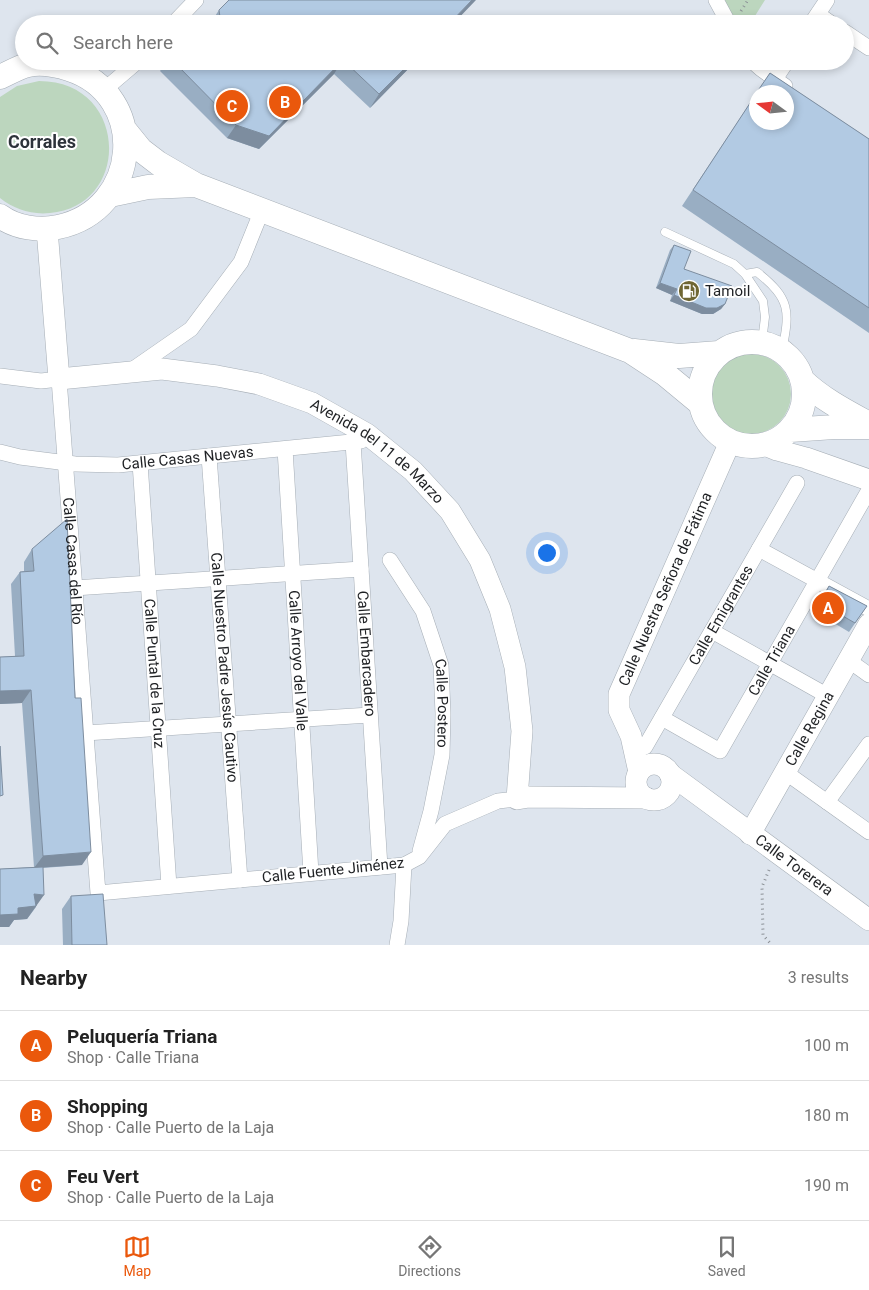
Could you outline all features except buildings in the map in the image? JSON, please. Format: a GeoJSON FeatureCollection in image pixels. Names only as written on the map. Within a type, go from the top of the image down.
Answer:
{"type":"FeatureCollection","features":[{"type":"Feature","properties":{"kind":"main road"},"geometry":{"type":"LineString","coordinates":[[0,77],[16,70]]}},
{"type":"Feature","properties":{"kind":"main road"},"geometry":{"type":"LineString","coordinates":[[0,216],[25,227],[47,229],[71,224],[93,213],[110,196],[121,175],[126,152],[124,129],[117,108],[104,90],[82,73],[73,70]]}},
{"type":"Feature","properties":{"kind":"main road"},"geometry":{"type":"LineString","coordinates":[[124,129],[141,150],[158,163],[196,185],[630,351],[665,374],[700,403]]}},
{"type":"Feature","properties":{"kind":"main road"},"geometry":{"type":"LineString","coordinates":[[110,196],[148,187],[196,185]]}},
{"type":"Feature","properties":{"kind":"main road"},"geometry":{"type":"LineString","coordinates":[[739,343],[772,347],[795,364],[802,380],[804,398],[800,415],[790,430],[778,439],[765,445],[753,446],[730,442],[710,426],[704,415],[700,403],[703,375],[719,353],[739,343]]}},
{"type":"Feature","properties":{"kind":"main road"},"geometry":{"type":"LineString","coordinates":[[630,351],[679,356],[719,353]]}},
{"type":"Feature","properties":{"kind":"main road"},"geometry":{"type":"LineString","coordinates":[[802,380],[815,392],[869,426]]}},
{"type":"Feature","properties":{"kind":"main road"},"geometry":{"type":"LineString","coordinates":[[790,430],[869,426]]}},
{"type":"Feature","properties":{"kind":"street"},"geometry":{"type":"LineString","coordinates":[[182,15],[196,0]]}},
{"type":"Feature","properties":{"kind":"street"},"geometry":{"type":"LineString","coordinates":[[716,0],[724,15]]}},
{"type":"Feature","properties":{"kind":"street"},"geometry":{"type":"LineString","coordinates":[[817,15],[827,0]]}},
{"type":"Feature","properties":{"kind":"street"},"geometry":{"type":"LineString","coordinates":[[854,38],[869,48]]}},
{"type":"Feature","properties":{"kind":"street"},"geometry":{"type":"LineString","coordinates":[[104,90],[127,70]]}},
{"type":"Feature","properties":{"kind":"street"},"geometry":{"type":"LineString","coordinates":[[761,70],[799,94]]}},
{"type":"Feature","properties":{"kind":"street"},"geometry":{"type":"LineString","coordinates":[[775,79],[781,70]]}},
{"type":"Feature","properties":{"kind":"street"},"geometry":{"type":"LineString","coordinates":[[128,373],[191,328],[241,262],[262,210]]}},
{"type":"Feature","properties":{"kind":"street","name":"Calle Casas del Río"},"geometry":{"type":"LineString","coordinates":[[47,229],[98,893]]}},
{"type":"Feature","properties":{"kind":"street","name":"Avenida del 11 de Marzo"},"geometry":{"type":"LineString","coordinates":[[0,376],[41,381],[162,369],[259,384],[312,403],[374,440],[413,471],[450,511],[480,560],[500,609],[515,667],[522,731],[517,799]]}},
{"type":"Feature","properties":{"kind":"street","name":"Calle Casas Nuevas"},"geometry":{"type":"LineString","coordinates":[[0,452],[20,457],[64,463],[118,465],[374,440]]}},
{"type":"Feature","properties":{"kind":"street","name":"Calle Embarcadero"},"geometry":{"type":"LineString","coordinates":[[353,442],[380,867]]}},
{"type":"Feature","properties":{"kind":"street","name":"Calle Nuestra Señora de Fátima"},"geometry":{"type":"LineString","coordinates":[[654,798],[638,790],[646,762],[619,710],[619,694],[730,442]]}},
{"type":"Feature","properties":{"kind":"street"},"geometry":{"type":"LineString","coordinates":[[765,445],[869,480]]}},
{"type":"Feature","properties":{"kind":"street","name":"Calle Arroyo del Valle"},"geometry":{"type":"LineString","coordinates":[[285,449],[311,873]]}},
{"type":"Feature","properties":{"kind":"street","name":"Calle Nuestro Padre Jesús Cautivo"},"geometry":{"type":"LineString","coordinates":[[209,456],[240,880]]}},
{"type":"Feature","properties":{"kind":"street","name":"Calle Puntal de la Cruz"},"geometry":{"type":"LineString","coordinates":[[140,463],[169,886]]}},
{"type":"Feature","properties":{"kind":"street","name":"Calle Emigrantes"},"geometry":{"type":"LineString","coordinates":[[646,762],[662,718],[797,483]]}},
{"type":"Feature","properties":{"kind":"street","name":"Calle Triana"},"geometry":{"type":"LineString","coordinates":[[662,718],[720,751],[869,490]]}},
{"type":"Feature","properties":{"kind":"street"},"geometry":{"type":"LineString","coordinates":[[759,549],[869,609]]}},
{"type":"Feature","properties":{"kind":"street","name":"Calle Postero"},"geometry":{"type":"LineString","coordinates":[[390,560],[423,611],[441,665],[444,714],[442,755],[419,857]]}},
{"type":"Feature","properties":{"kind":"street"},"geometry":{"type":"LineString","coordinates":[[74,588],[361,569]]}},
{"type":"Feature","properties":{"kind":"street","name":"Calle Regina"},"geometry":{"type":"LineString","coordinates":[[750,834],[869,624]]}},
{"type":"Feature","properties":{"kind":"street"},"geometry":{"type":"LineString","coordinates":[[712,631],[828,696]]}},
{"type":"Feature","properties":{"kind":"street"},"geometry":{"type":"LineString","coordinates":[[848,660],[869,674]]}},
{"type":"Feature","properties":{"kind":"street"},"geometry":{"type":"LineString","coordinates":[[86,733],[370,715]]}},
{"type":"Feature","properties":{"kind":"street"},"geometry":{"type":"LineString","coordinates":[[827,802],[869,744]]}},
{"type":"Feature","properties":{"kind":"street"},"geometry":{"type":"LineString","coordinates":[[646,762],[671,785],[670,790],[654,798]]}},
{"type":"Feature","properties":{"kind":"street","name":"Calle Fuente Jiménez"},"geometry":{"type":"LineString","coordinates":[[606,797],[614,795],[627,787],[646,762]]}},
{"type":"Feature","properties":{"kind":"street","name":"Calle Torerera"},"geometry":{"type":"LineString","coordinates":[[646,762],[719,811],[869,920]]}},
{"type":"Feature","properties":{"kind":"street"},"geometry":{"type":"LineString","coordinates":[[785,772],[868,830]]}},
{"type":"Feature","properties":{"kind":"street","name":"Calle Fuente Jiménez"},"geometry":{"type":"LineString","coordinates":[[98,893],[404,865],[419,857],[445,824],[498,801],[529,797],[654,798]]}},
{"type":"Feature","properties":{"kind":"street","name":"Calle Torerera"},"geometry":{"type":"LineString","coordinates":[[654,798],[699,805],[719,811]]}},
{"type":"Feature","properties":{"kind":"street"},"geometry":{"type":"LineString","coordinates":[[397,945],[401,921],[404,865]]}},
{"type":"Feature","properties":{"kind":"lane"},"geometry":{"type":"LineString","coordinates":[[665,232],[734,264],[745,274],[763,301],[772,347]]}},
{"type":"Feature","properties":{"kind":"lane"},"geometry":{"type":"LineString","coordinates":[[745,274],[758,272],[772,284],[785,301],[787,326],[772,347]]}},
{"type":"Feature","properties":{"kind":"path"},"geometry":{"type":"LineString","coordinates":[[772,945],[763,935],[762,887],[777,853]]}},
{"type":"Feature","properties":{"kind":"green space"},"geometry":{"type":"Polygon","coordinates":[[[716,0],[765,0],[756,15],[724,15],[716,0]]]}},
{"type":"Feature","properties":{"kind":"green space"},"geometry":{"type":"Polygon","coordinates":[[[39,81],[69,86],[90,101],[104,121],[109,144],[106,168],[96,189],[77,205],[50,213],[36,213],[23,210],[0,198],[0,97],[17,86],[39,81]]]}},
{"type":"Feature","properties":{"kind":"green space"},"geometry":{"type":"Polygon","coordinates":[[[751,354],[766,357],[779,366],[788,379],[791,394],[788,409],[779,422],[766,431],[751,434],[736,431],[723,422],[714,409],[711,394],[714,379],[723,366],[736,357],[751,354]]]}},
{"type":"Feature","properties":{"kind":"place","name":"Shopping"},"geometry":{"type":"Point","coordinates":[285,102]}},
{"type":"Feature","properties":{"kind":"place","name":"Feu Vert"},"geometry":{"type":"Point","coordinates":[232,106]}},
{"type":"Feature","properties":{"kind":"place","name":"Tamoil"},"geometry":{"type":"Point","coordinates":[689,291]}},
{"type":"Feature","properties":{"kind":"place","name":"Peluquería Triana"},"geometry":{"type":"Point","coordinates":[828,608]}},
{"type":"Feature","properties":{"kind":"district","name":"Corrales"},"geometry":{"type":"Point","coordinates":[42,142]}}]}
